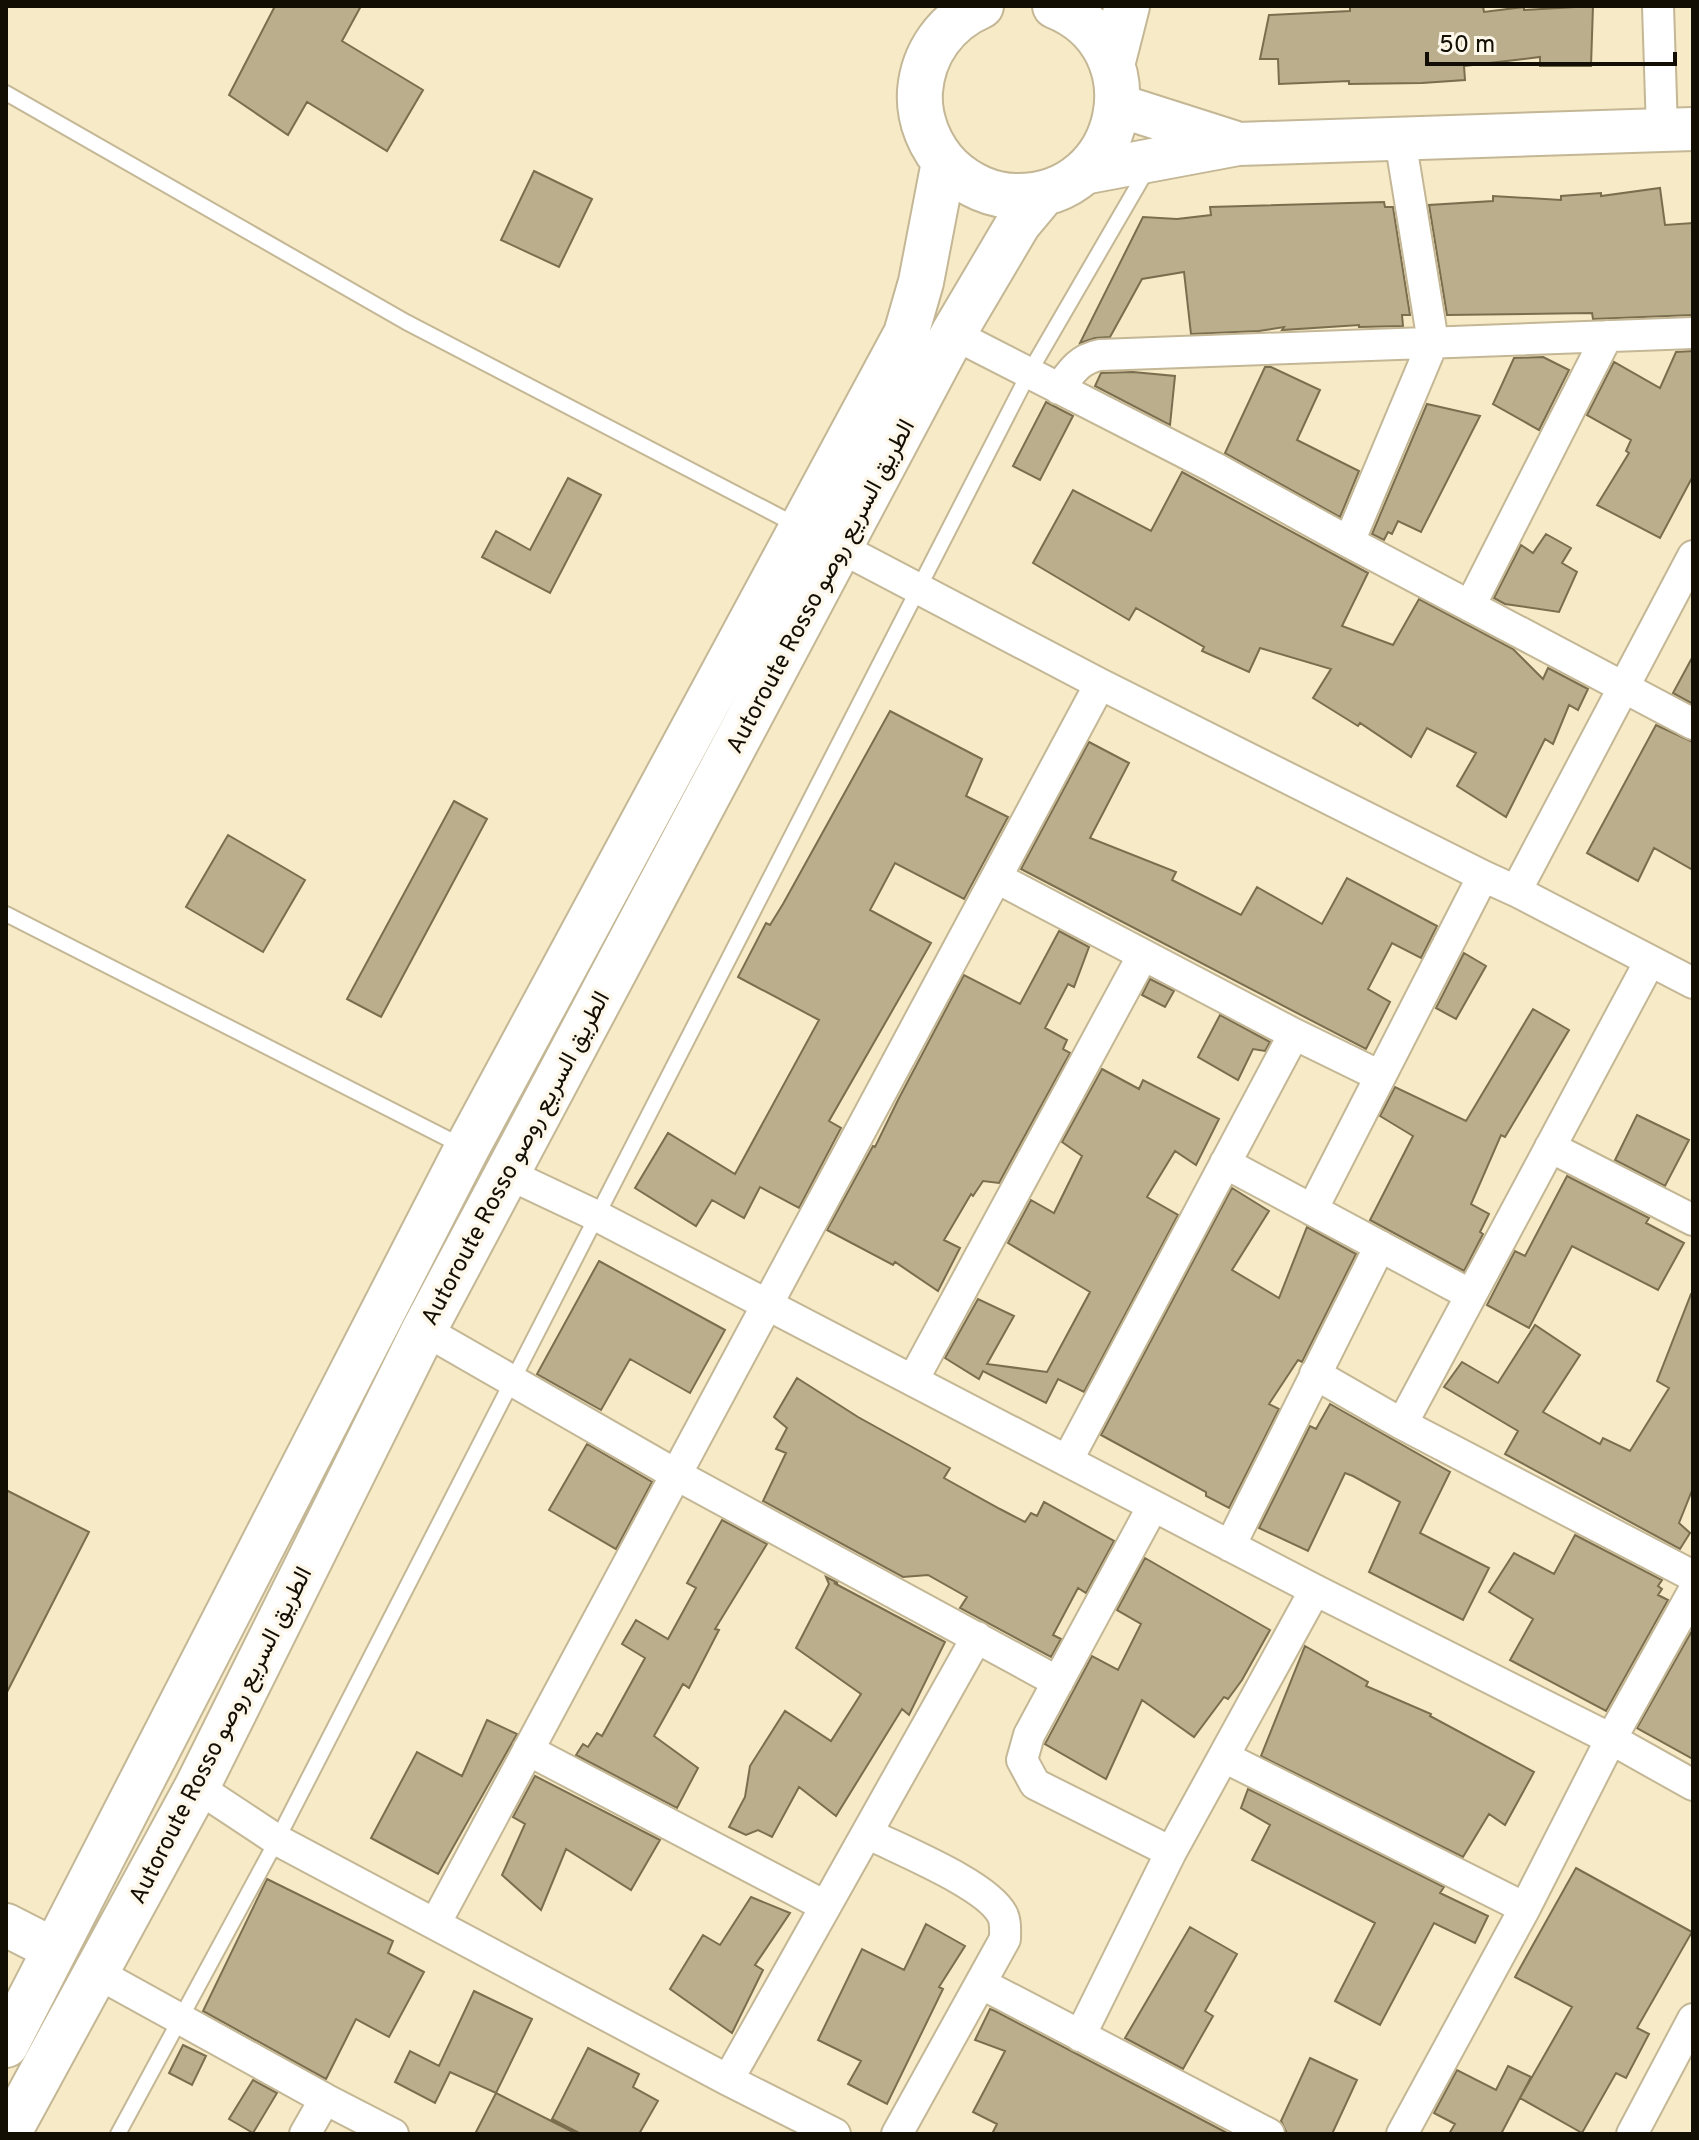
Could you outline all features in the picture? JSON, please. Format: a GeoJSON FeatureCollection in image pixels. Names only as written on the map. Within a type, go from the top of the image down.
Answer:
{"type":"FeatureCollection","features":[{"type":"Feature","properties":{"kind":"highway"},"geometry":{"type":"LineString","coordinates":[[1055,6],[1088,28],[1103,46],[1115,85]]}},
{"type":"Feature","properties":{"kind":"highway"},"geometry":{"type":"LineString","coordinates":[[969,10],[934,45],[921,78],[921,114],[934,148],[957,175],[989,192],[1007,196],[1043,194],[1071,182],[1104,149],[1115,121],[1115,85],[1127,6]]}},
{"type":"Feature","properties":{"kind":"highway","name":"Autoroute Rosso الطريق السريع روصو"},"geometry":{"type":"LineString","coordinates":[[6,2045],[467,1148],[906,334],[921,282],[944,162]]}},
{"type":"Feature","properties":{"kind":"highway","name":"Autoroute Rosso الطريق السريع روصو"},"geometry":{"type":"LineString","coordinates":[[8,2134],[197,1787],[424,1330],[953,334],[1018,224],[1043,194]]}},
{"type":"Feature","properties":{"kind":"street"},"geometry":{"type":"LineString","coordinates":[[1083,173],[1238,144],[1678,130],[1658,6]]}},
{"type":"Feature","properties":{"kind":"street"},"geometry":{"type":"LineString","coordinates":[[1115,85],[1238,144]]}},
{"type":"Feature","properties":{"kind":"street"},"geometry":{"type":"LineString","coordinates":[[1349,542],[1433,342],[1400,139]]}},
{"type":"Feature","properties":{"kind":"street"},"geometry":{"type":"LineString","coordinates":[[1059,389],[1079,363],[1100,355],[1693,333]]}},
{"type":"Feature","properties":{"kind":"street"},"geometry":{"type":"LineString","coordinates":[[953,334],[1213,467],[1693,724]]}},
{"type":"Feature","properties":{"kind":"street"},"geometry":{"type":"LineString","coordinates":[[1470,606],[1607,336]]}},
{"type":"Feature","properties":{"kind":"street"},"geometry":{"type":"LineString","coordinates":[[802,528],[1100,684],[1516,891],[1693,983]]}},
{"type":"Feature","properties":{"kind":"street"},"geometry":{"type":"LineString","coordinates":[[1516,891],[1693,556]]}},
{"type":"Feature","properties":{"kind":"street"},"geometry":{"type":"LineString","coordinates":[[435,1924],[1100,684]]}},
{"type":"Feature","properties":{"kind":"street"},"geometry":{"type":"LineString","coordinates":[[1312,1210],[1483,876]]}},
{"type":"Feature","properties":{"kind":"street"},"geometry":{"type":"LineString","coordinates":[[997,878],[1380,1076]]}},
{"type":"Feature","properties":{"kind":"street"},"geometry":{"type":"LineString","coordinates":[[913,1380],[1143,955]]}},
{"type":"Feature","properties":{"kind":"street"},"geometry":{"type":"LineString","coordinates":[[1402,1424],[1650,961]]}},
{"type":"Feature","properties":{"kind":"street"},"geometry":{"type":"LineString","coordinates":[[1067,1461],[1294,1034]]}},
{"type":"Feature","properties":{"kind":"street"},"geometry":{"type":"LineString","coordinates":[[1550,1147],[1693,1220]]}},
{"type":"Feature","properties":{"kind":"street"},"geometry":{"type":"LineString","coordinates":[[1225,1163],[1471,1295]]}},
{"type":"Feature","properties":{"kind":"street"},"geometry":{"type":"LineString","coordinates":[[506,1173],[597,1216],[1315,1590],[1611,1739],[1693,1785]]}},
{"type":"Feature","properties":{"kind":"street"},"geometry":{"type":"LineString","coordinates":[[1230,1546],[1380,1246]]}},
{"type":"Feature","properties":{"kind":"street"},"geometry":{"type":"LineString","coordinates":[[424,1330],[675,1474],[1058,1682]]}},
{"type":"Feature","properties":{"kind":"street"},"geometry":{"type":"LineString","coordinates":[[1315,1374],[1402,1424],[1693,1576]]}},
{"type":"Feature","properties":{"kind":"street"},"geometry":{"type":"LineString","coordinates":[[1153,1506],[1029,1735],[1022,1760],[1035,1784],[1171,1852]]}},
{"type":"Feature","properties":{"kind":"street"},"geometry":{"type":"LineString","coordinates":[[1080,2036],[1171,1852],[1315,1590]]}},
{"type":"Feature","properties":{"kind":"street"},"geometry":{"type":"LineString","coordinates":[[1402,2134],[1525,1908],[1611,1739],[1693,1592]]}},
{"type":"Feature","properties":{"kind":"street"},"geometry":{"type":"LineString","coordinates":[[728,2080],[977,1637]]}},
{"type":"Feature","properties":{"kind":"street"},"geometry":{"type":"LineString","coordinates":[[528,1750],[825,1906]]}},
{"type":"Feature","properties":{"kind":"street"},"geometry":{"type":"LineString","coordinates":[[1224,1757],[1525,1908]]}},
{"type":"Feature","properties":{"kind":"street"},"geometry":{"type":"LineString","coordinates":[[197,1787],[277,1840],[835,2134]]}},
{"type":"Feature","properties":{"kind":"street"},"geometry":{"type":"LineString","coordinates":[[867,1833],[969,1885],[992,1900],[1004,1917],[1005,1939],[897,2134]]}},
{"type":"Feature","properties":{"kind":"street"},"geometry":{"type":"LineString","coordinates":[[6,1925],[55,1950]]}},
{"type":"Feature","properties":{"kind":"street"},"geometry":{"type":"LineString","coordinates":[[97,1973],[178,2020],[393,2134]]}},
{"type":"Feature","properties":{"kind":"street"},"geometry":{"type":"LineString","coordinates":[[982,1984],[1269,2134]]}},
{"type":"Feature","properties":{"kind":"street"},"geometry":{"type":"LineString","coordinates":[[1632,2134],[1693,2019]]}},
{"type":"Feature","properties":{"kind":"street"},"geometry":{"type":"LineString","coordinates":[[305,2134],[325,2099]]}},
{"type":"Feature","properties":{"kind":"lane"},"geometry":{"type":"LineString","coordinates":[[6,93],[406,322],[802,528]]}},
{"type":"Feature","properties":{"kind":"lane"},"geometry":{"type":"LineString","coordinates":[[118,2134],[277,1840],[1029,373],[1152,160]]}},
{"type":"Feature","properties":{"kind":"lane"},"geometry":{"type":"LineString","coordinates":[[6,914],[467,1148]]}},
{"type":"Feature","properties":{"kind":"building"},"geometry":{"type":"Polygon","coordinates":[[[275,6],[361,6],[342,41],[423,90],[387,151],[307,102],[288,135],[229,95],[275,6]]]}},
{"type":"Feature","properties":{"kind":"building"},"geometry":{"type":"Polygon","coordinates":[[[1350,6],[1483,6],[1484,12],[1524,7],[1524,10],[1593,6],[1591,66],[1540,66],[1540,57],[1464,66],[1465,80],[1279,84],[1278,59],[1260,59],[1269,15],[1350,11],[1350,6]]]}},
{"type":"Feature","properties":{"kind":"building"},"geometry":{"type":"Polygon","coordinates":[[[534,171],[592,199],[559,267],[501,240],[534,171]]]}},
{"type":"Feature","properties":{"kind":"building"},"geometry":{"type":"Polygon","coordinates":[[[1660,188],[1665,225],[1693,223],[1693,315],[1593,319],[1592,313],[1447,315],[1429,205],[1493,201],[1493,196],[1561,200],[1561,196],[1601,193],[1601,196],[1660,188]]]}},
{"type":"Feature","properties":{"kind":"building"},"geometry":{"type":"Polygon","coordinates":[[[1384,202],[1385,207],[1393,207],[1410,315],[1402,315],[1403,326],[1359,325],[1282,330],[1284,327],[1191,334],[1184,272],[1142,279],[1110,337],[1080,343],[1143,217],[1177,219],[1211,215],[1210,207],[1384,202]]]}},
{"type":"Feature","properties":{"kind":"building"},"geometry":{"type":"Polygon","coordinates":[[[1693,351],[1693,476],[1660,538],[1597,505],[1629,453],[1626,451],[1631,440],[1587,415],[1614,362],[1660,388],[1676,352],[1693,351]]]}},
{"type":"Feature","properties":{"kind":"building"},"geometry":{"type":"Polygon","coordinates":[[[1543,357],[1569,370],[1539,430],[1493,404],[1514,358],[1543,357]]]}},
{"type":"Feature","properties":{"kind":"building"},"geometry":{"type":"Polygon","coordinates":[[[1265,367],[1320,390],[1297,440],[1359,471],[1340,517],[1225,453],[1265,367]]]}},
{"type":"Feature","properties":{"kind":"building"},"geometry":{"type":"Polygon","coordinates":[[[1101,373],[1175,376],[1170,425],[1095,386],[1101,373]]]}},
{"type":"Feature","properties":{"kind":"building"},"geometry":{"type":"Polygon","coordinates":[[[1046,402],[1073,416],[1040,480],[1013,466],[1046,402]]]}},
{"type":"Feature","properties":{"kind":"building"},"geometry":{"type":"Polygon","coordinates":[[[1427,404],[1480,416],[1421,532],[1398,521],[1392,534],[1388,532],[1384,540],[1372,534],[1427,404]]]}},
{"type":"Feature","properties":{"kind":"building"},"geometry":{"type":"Polygon","coordinates":[[[1182,472],[1368,573],[1342,626],[1393,645],[1419,599],[1513,649],[1543,679],[1548,668],[1588,689],[1578,710],[1569,705],[1553,744],[1545,739],[1506,817],[1457,786],[1476,753],[1427,728],[1411,757],[1360,723],[1358,726],[1313,698],[1331,669],[1260,648],[1249,672],[1202,651],[1204,647],[1136,608],[1129,620],[1033,563],[1073,490],[1151,531],[1182,472]]]}},
{"type":"Feature","properties":{"kind":"building"},"geometry":{"type":"Polygon","coordinates":[[[568,478],[601,495],[550,593],[482,557],[496,531],[530,550],[568,478]]]}},
{"type":"Feature","properties":{"kind":"building"},"geometry":{"type":"Polygon","coordinates":[[[1546,534],[1571,548],[1562,563],[1577,572],[1559,612],[1505,604],[1494,598],[1521,545],[1533,553],[1546,534]]]}},
{"type":"Feature","properties":{"kind":"building"},"geometry":{"type":"Polygon","coordinates":[[[1693,656],[1693,704],[1673,693],[1693,656]]]}},
{"type":"Feature","properties":{"kind":"building"},"geometry":{"type":"Polygon","coordinates":[[[890,711],[982,759],[966,796],[1008,817],[964,899],[895,863],[870,910],[931,943],[829,1121],[841,1128],[799,1208],[760,1187],[744,1218],[712,1200],[696,1226],[635,1188],[668,1133],[735,1174],[819,1020],[738,977],[766,923],[770,925],[783,904],[890,711]]]}},
{"type":"Feature","properties":{"kind":"building"},"geometry":{"type":"Polygon","coordinates":[[[1656,725],[1693,742],[1693,870],[1654,848],[1638,881],[1587,853],[1656,725]]]}},
{"type":"Feature","properties":{"kind":"building"},"geometry":{"type":"Polygon","coordinates":[[[1089,742],[1129,763],[1090,838],[1176,872],[1172,880],[1241,915],[1257,887],[1322,924],[1347,878],[1437,926],[1421,958],[1392,943],[1368,989],[1390,1002],[1366,1049],[1021,869],[1089,742]]]}},
{"type":"Feature","properties":{"kind":"building"},"geometry":{"type":"Polygon","coordinates":[[[454,801],[487,819],[381,1017],[347,999],[454,801]]]}},
{"type":"Feature","properties":{"kind":"building"},"geometry":{"type":"Polygon","coordinates":[[[228,835],[305,880],[263,952],[186,907],[228,835]]]}},
{"type":"Feature","properties":{"kind":"building"},"geometry":{"type":"Polygon","coordinates":[[[1059,931],[1089,947],[1074,987],[1068,984],[1045,1028],[1067,1040],[1063,1049],[1070,1053],[999,1183],[983,1181],[973,1196],[971,1194],[944,1240],[960,1248],[938,1291],[895,1262],[893,1265],[827,1230],[875,1147],[964,975],[1020,1004],[1059,931]]]}},
{"type":"Feature","properties":{"kind":"building"},"geometry":{"type":"Polygon","coordinates":[[[1464,953],[1486,966],[1456,1019],[1436,1008],[1464,953]]]}},
{"type":"Feature","properties":{"kind":"building"},"geometry":{"type":"Polygon","coordinates":[[[1150,979],[1174,991],[1165,1007],[1142,995],[1150,979]]]}},
{"type":"Feature","properties":{"kind":"building"},"geometry":{"type":"Polygon","coordinates":[[[1533,1009],[1569,1030],[1505,1137],[1501,1135],[1471,1204],[1489,1214],[1480,1232],[1483,1234],[1464,1271],[1370,1220],[1413,1136],[1380,1116],[1395,1087],[1466,1121],[1533,1009]]]}},
{"type":"Feature","properties":{"kind":"building"},"geometry":{"type":"Polygon","coordinates":[[[1220,1015],[1270,1042],[1265,1051],[1253,1049],[1238,1080],[1198,1057],[1220,1015]]]}},
{"type":"Feature","properties":{"kind":"building"},"geometry":{"type":"Polygon","coordinates":[[[1102,1069],[1139,1089],[1143,1080],[1219,1119],[1196,1165],[1175,1151],[1147,1197],[1178,1215],[1084,1392],[1058,1379],[1046,1403],[983,1371],[979,1379],[945,1358],[978,1299],[1014,1316],[987,1364],[1047,1372],[1090,1292],[1008,1243],[1031,1200],[1054,1213],[1082,1156],[1062,1142],[1102,1069]]]}},
{"type":"Feature","properties":{"kind":"building"},"geometry":{"type":"Polygon","coordinates":[[[1637,1115],[1689,1140],[1665,1186],[1615,1160],[1637,1115]]]}},
{"type":"Feature","properties":{"kind":"building"},"geometry":{"type":"Polygon","coordinates":[[[1567,1176],[1649,1218],[1646,1223],[1684,1243],[1658,1290],[1572,1246],[1529,1328],[1487,1305],[1515,1251],[1525,1256],[1567,1176]]]}},
{"type":"Feature","properties":{"kind":"building"},"geometry":{"type":"Polygon","coordinates":[[[1232,1188],[1269,1211],[1232,1270],[1279,1298],[1307,1227],[1356,1254],[1302,1362],[1298,1360],[1269,1404],[1279,1409],[1229,1508],[1206,1496],[1206,1492],[1101,1435],[1232,1188]]]}},
{"type":"Feature","properties":{"kind":"building"},"geometry":{"type":"Polygon","coordinates":[[[599,1261],[725,1330],[690,1393],[630,1359],[601,1410],[537,1374],[599,1261]]]}},
{"type":"Feature","properties":{"kind":"building"},"geometry":{"type":"Polygon","coordinates":[[[1691,1294],[1693,1488],[1679,1523],[1690,1533],[1680,1549],[1505,1454],[1518,1431],[1444,1387],[1462,1362],[1498,1383],[1535,1325],[1580,1355],[1543,1412],[1600,1444],[1603,1438],[1630,1451],[1669,1388],[1657,1381],[1691,1294]]]}},
{"type":"Feature","properties":{"kind":"building"},"geometry":{"type":"Polygon","coordinates":[[[797,1378],[858,1417],[950,1468],[944,1478],[1025,1522],[1031,1513],[1037,1516],[1044,1502],[1114,1541],[1086,1593],[1078,1588],[1053,1635],[1061,1639],[1051,1657],[960,1608],[967,1597],[928,1575],[903,1577],[763,1501],[786,1453],[776,1449],[787,1428],[774,1417],[797,1378]]]}},
{"type":"Feature","properties":{"kind":"building"},"geometry":{"type":"Polygon","coordinates":[[[1330,1404],[1450,1472],[1420,1533],[1489,1568],[1463,1620],[1369,1572],[1400,1502],[1353,1476],[1345,1473],[1308,1551],[1259,1528],[1310,1426],[1316,1429],[1330,1404]]]}},
{"type":"Feature","properties":{"kind":"building"},"geometry":{"type":"Polygon","coordinates":[[[587,1444],[652,1482],[616,1549],[549,1510],[587,1444]]]}},
{"type":"Feature","properties":{"kind":"building"},"geometry":{"type":"Polygon","coordinates":[[[6,1490],[89,1532],[6,1694],[6,1490]]]}},
{"type":"Feature","properties":{"kind":"building"},"geometry":{"type":"Polygon","coordinates":[[[722,1520],[767,1544],[715,1629],[719,1630],[689,1688],[683,1684],[654,1736],[698,1768],[677,1808],[576,1755],[583,1744],[588,1747],[597,1733],[602,1736],[645,1658],[622,1644],[636,1620],[668,1639],[696,1588],[687,1583],[722,1520]]]}},
{"type":"Feature","properties":{"kind":"building"},"geometry":{"type":"Polygon","coordinates":[[[1575,1535],[1662,1580],[1658,1595],[1668,1600],[1606,1711],[1510,1660],[1533,1619],[1489,1592],[1514,1553],[1554,1574],[1575,1535]]]}},
{"type":"Feature","properties":{"kind":"building"},"geometry":{"type":"Polygon","coordinates":[[[1145,1558],[1270,1630],[1242,1680],[1228,1699],[1224,1697],[1194,1737],[1142,1700],[1106,1779],[1045,1744],[1092,1656],[1118,1670],[1141,1624],[1117,1610],[1145,1558]]]}},
{"type":"Feature","properties":{"kind":"building"},"geometry":{"type":"Polygon","coordinates":[[[826,1577],[945,1642],[909,1715],[902,1709],[836,1816],[799,1787],[772,1837],[758,1830],[746,1835],[729,1827],[745,1797],[750,1766],[785,1711],[831,1741],[861,1694],[796,1648],[829,1584],[826,1577]]]}},
{"type":"Feature","properties":{"kind":"building"},"geometry":{"type":"Polygon","coordinates":[[[1693,1629],[1693,1759],[1637,1728],[1693,1629]]]}},
{"type":"Feature","properties":{"kind":"building"},"geometry":{"type":"Polygon","coordinates":[[[1305,1646],[1368,1682],[1366,1686],[1431,1714],[1534,1772],[1505,1825],[1489,1814],[1463,1857],[1261,1756],[1305,1646]]]}},
{"type":"Feature","properties":{"kind":"building"},"geometry":{"type":"Polygon","coordinates":[[[487,1720],[517,1734],[438,1874],[371,1838],[417,1752],[462,1776],[487,1720]]]}},
{"type":"Feature","properties":{"kind":"building"},"geometry":{"type":"Polygon","coordinates":[[[535,1776],[660,1840],[631,1890],[566,1849],[541,1910],[502,1875],[525,1824],[513,1817],[535,1776]]]}},
{"type":"Feature","properties":{"kind":"building"},"geometry":{"type":"Polygon","coordinates":[[[1248,1789],[1444,1887],[1440,1893],[1488,1916],[1475,1943],[1434,1923],[1380,2025],[1335,2001],[1375,1923],[1252,1860],[1270,1825],[1241,1808],[1248,1789]]]}},
{"type":"Feature","properties":{"kind":"building"},"geometry":{"type":"Polygon","coordinates":[[[1576,1868],[1692,1932],[1637,2028],[1649,2034],[1626,2078],[1616,2073],[1582,2133],[1520,2098],[1572,2007],[1515,1977],[1576,1868]]]}},
{"type":"Feature","properties":{"kind":"building"},"geometry":{"type":"Polygon","coordinates":[[[267,1879],[393,1941],[388,1953],[424,1972],[389,2037],[356,2019],[326,2079],[203,2011],[267,1879]]]}},
{"type":"Feature","properties":{"kind":"building"},"geometry":{"type":"Polygon","coordinates":[[[751,1897],[790,1913],[755,1965],[763,1970],[732,2033],[670,1989],[703,1935],[720,1945],[751,1897]]]}},
{"type":"Feature","properties":{"kind":"building"},"geometry":{"type":"Polygon","coordinates":[[[926,1924],[965,1946],[939,1987],[943,1989],[887,2104],[848,2084],[861,2061],[818,2040],[862,1949],[904,1970],[926,1924]]]}},
{"type":"Feature","properties":{"kind":"building"},"geometry":{"type":"Polygon","coordinates":[[[1190,1927],[1237,1954],[1205,2011],[1213,2016],[1183,2069],[1125,2038],[1190,1927]]]}},
{"type":"Feature","properties":{"kind":"building"},"geometry":{"type":"Polygon","coordinates":[[[474,1991],[532,2019],[496,2093],[450,2072],[435,2103],[395,2082],[410,2051],[439,2066],[474,1991]]]}},
{"type":"Feature","properties":{"kind":"building"},"geometry":{"type":"Polygon","coordinates":[[[990,2009],[1229,2134],[992,2134],[997,2124],[973,2112],[1005,2051],[975,2040],[990,2009]]]}},
{"type":"Feature","properties":{"kind":"building"},"geometry":{"type":"Polygon","coordinates":[[[183,2045],[206,2056],[192,2085],[169,2073],[183,2045]]]}},
{"type":"Feature","properties":{"kind":"building"},"geometry":{"type":"Polygon","coordinates":[[[588,2048],[639,2074],[633,2087],[658,2101],[639,2134],[581,2134],[552,2119],[588,2048]]]}},
{"type":"Feature","properties":{"kind":"building"},"geometry":{"type":"Polygon","coordinates":[[[1310,2058],[1357,2080],[1332,2134],[1287,2134],[1281,2121],[1310,2058]]]}},
{"type":"Feature","properties":{"kind":"building"},"geometry":{"type":"Polygon","coordinates":[[[1508,2066],[1531,2077],[1501,2134],[1449,2134],[1455,2124],[1434,2113],[1457,2070],[1496,2090],[1508,2066]]]}},
{"type":"Feature","properties":{"kind":"building"},"geometry":{"type":"Polygon","coordinates":[[[253,2080],[277,2093],[253,2133],[229,2119],[253,2080]]]}},
{"type":"Feature","properties":{"kind":"building"},"geometry":{"type":"Polygon","coordinates":[[[496,2093],[577,2134],[475,2134],[496,2093]]]}}]}
